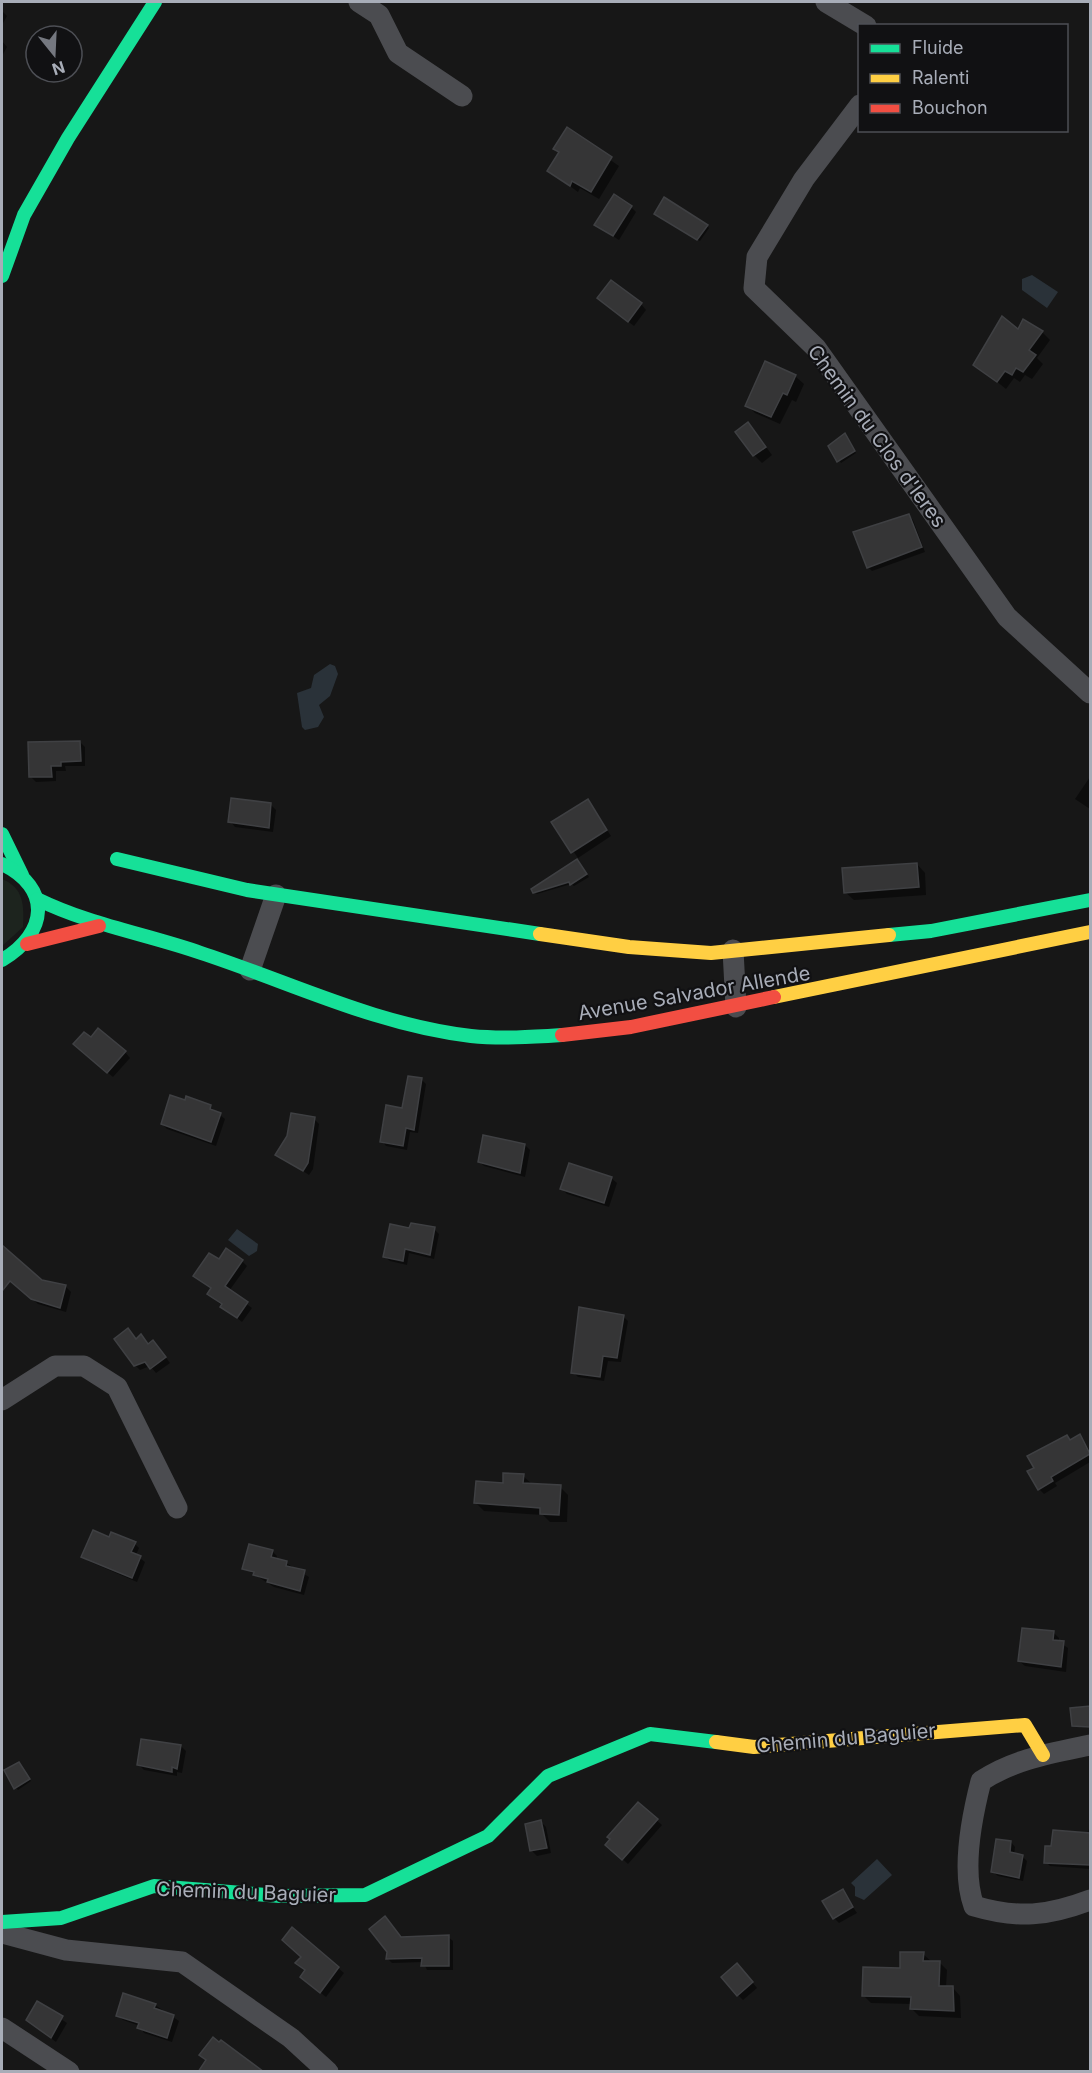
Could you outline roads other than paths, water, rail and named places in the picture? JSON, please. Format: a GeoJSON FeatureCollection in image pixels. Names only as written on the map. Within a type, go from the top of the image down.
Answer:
{"type":"FeatureCollection","features":[{"type":"Feature","properties":{"kind":"street"},"geometry":{"type":"LineString","coordinates":[[359,2],[380,15],[398,52],[462,96]]}},
{"type":"Feature","properties":{"kind":"street"},"geometry":{"type":"LineString","coordinates":[[826,2],[863,24]]}},
{"type":"Feature","properties":{"kind":"street"},"geometry":{"type":"LineString","coordinates":[[2,276],[24,215],[149,4]]}},
{"type":"Feature","properties":{"kind":"street","name":"Chemin du Clos d'Ieres"},"geometry":{"type":"LineString","coordinates":[[858,108],[804,179],[757,257],[754,288],[816,348],[1007,617],[1090,693]]}},
{"type":"Feature","properties":{"kind":"street"},"geometry":{"type":"LineString","coordinates":[[2,834],[22,875],[32,886],[37,899],[38,922],[27,944]]}},
{"type":"Feature","properties":{"kind":"street"},"geometry":{"type":"LineString","coordinates":[[117,859],[276,895],[628,947],[711,953],[931,932],[1090,900]]}},
{"type":"Feature","properties":{"kind":"street"},"geometry":{"type":"LineString","coordinates":[[2,864],[22,875]]}},
{"type":"Feature","properties":{"kind":"street"},"geometry":{"type":"LineString","coordinates":[[250,970],[276,895]]}},
{"type":"Feature","properties":{"kind":"street","name":"Avenue Salvador Allende"},"geometry":{"type":"LineString","coordinates":[[37,899],[99,926],[158,938],[345,1005],[452,1034],[560,1036],[631,1028],[1090,932]]}},
{"type":"Feature","properties":{"kind":"street","name":"Avenue Salvador Allende"},"geometry":{"type":"LineString","coordinates":[[2,960],[15,954],[27,944],[99,926]]}},
{"type":"Feature","properties":{"kind":"street"},"geometry":{"type":"LineString","coordinates":[[733,950],[736,1007]]}},
{"type":"Feature","properties":{"kind":"street"},"geometry":{"type":"LineString","coordinates":[[2,1400],[55,1366],[84,1366],[117,1387],[177,1508]]}},
{"type":"Feature","properties":{"kind":"street","name":"Chemin du Baguier"},"geometry":{"type":"LineString","coordinates":[[2,1923],[61,1918],[154,1886],[280,1896],[365,1895],[488,1836],[548,1776],[650,1734],[754,1747],[852,1737],[1025,1725],[1043,1755]]}},
{"type":"Feature","properties":{"kind":"street"},"geometry":{"type":"LineString","coordinates":[[1090,1745],[1043,1755],[1000,1769],[981,1781],[971,1819],[970,1893],[974,1906],[1025,1916],[1063,1911],[1090,1900]]}},
{"type":"Feature","properties":{"kind":"street"},"geometry":{"type":"LineString","coordinates":[[2,1933],[66,1950],[182,1962],[291,2038],[328,2072]]}},
{"type":"Feature","properties":{"kind":"street"},"geometry":{"type":"LineString","coordinates":[[2,2028],[69,2072]]}}]}
